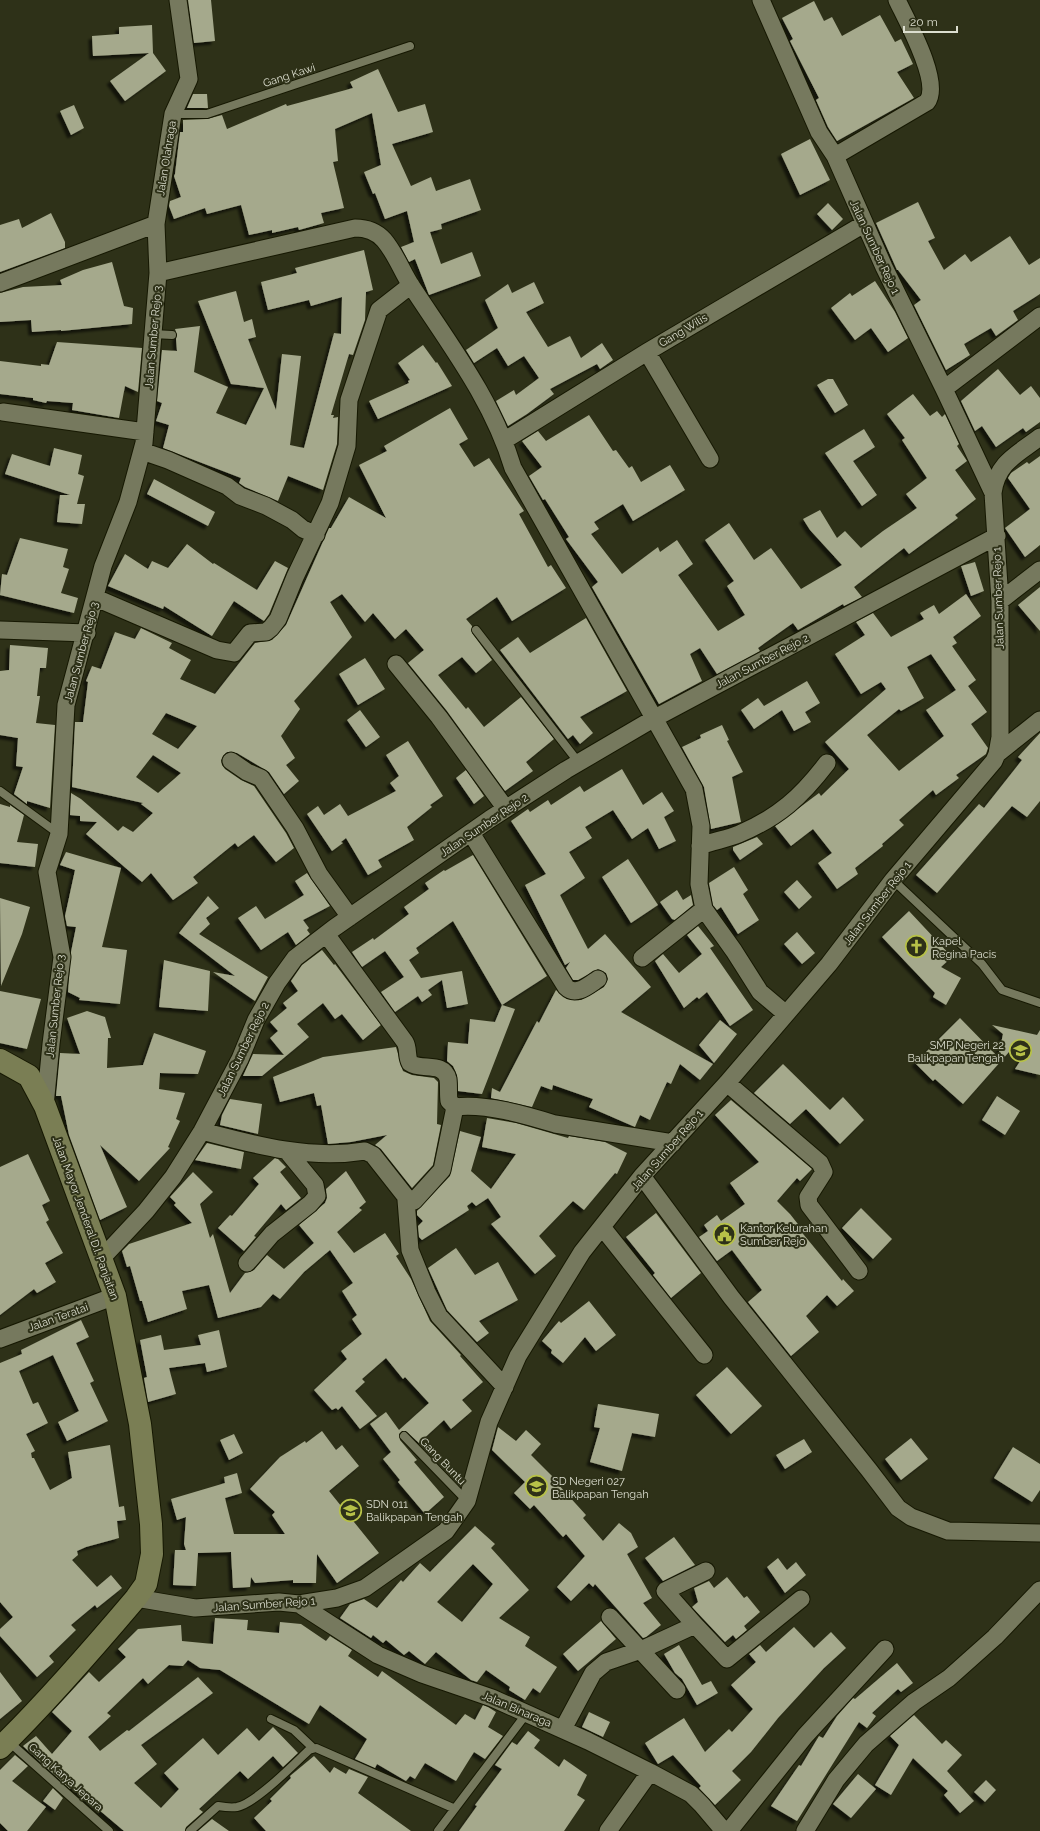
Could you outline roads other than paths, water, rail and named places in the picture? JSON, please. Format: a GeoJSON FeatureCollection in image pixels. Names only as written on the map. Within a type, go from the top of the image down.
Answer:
{"type":"FeatureCollection","features":[{"type":"Feature","properties":{"kind":"main road","name":"Jalan Mayor Jenderal D.I. Panjaitan"},"geometry":{"type":"LineString","coordinates":[[4,1744],[28,1722],[136,1598],[146,1584],[152,1554],[151,1524],[140,1424],[115,1296],[69,1173],[46,1106],[29,1076],[5,1067]]}},
{"type":"Feature","properties":{"kind":"street","name":"Jalan Olahraga"},"geometry":{"type":"LineString","coordinates":[[158,273],[156,224],[173,114],[189,79],[178,0]]}},
{"type":"Feature","properties":{"kind":"street","name":"Jalan Sumber Rejo 1"},"geometry":{"type":"LineString","coordinates":[[761,0],[819,132],[835,156],[884,268],[993,492]]}},
{"type":"Feature","properties":{"kind":"street"},"geometry":{"type":"LineString","coordinates":[[835,156],[927,102],[930,98],[931,92],[925,60],[919,44],[897,0]]}},
{"type":"Feature","properties":{"kind":"street"},"geometry":{"type":"LineString","coordinates":[[0,283],[156,224]]}},
{"type":"Feature","properties":{"kind":"street","name":"Gang Wilis"},"geometry":{"type":"LineString","coordinates":[[504,440],[647,352],[864,224]]}},
{"type":"Feature","properties":{"kind":"street"},"geometry":{"type":"LineString","coordinates":[[158,273],[355,228],[369,228],[384,240],[411,285],[471,376],[504,440],[512,468],[694,789],[701,826],[699,884],[704,910],[734,951],[760,992],[786,1014]]}},
{"type":"Feature","properties":{"kind":"street","name":"Jalan Sumber Rejo 3"},"geometry":{"type":"LineString","coordinates":[[46,1106],[51,1044],[62,957],[47,872],[59,834],[66,705],[87,633],[104,566],[128,502],[142,451],[145,432],[158,273]]}},
{"type":"Feature","properties":{"kind":"street"},"geometry":{"type":"LineString","coordinates":[[96,598],[216,650],[234,653],[250,633],[268,631],[278,619],[295,577],[330,503],[347,446],[349,400],[379,310],[411,285]]}},
{"type":"Feature","properties":{"kind":"street"},"geometry":{"type":"LineString","coordinates":[[944,389],[1040,316]]}},
{"type":"Feature","properties":{"kind":"street"},"geometry":{"type":"LineString","coordinates":[[647,352],[710,459]]}},
{"type":"Feature","properties":{"kind":"street"},"geometry":{"type":"LineString","coordinates":[[3,412],[145,432]]}},
{"type":"Feature","properties":{"kind":"street","name":"Jalan Sumber Rejo 1"},"geometry":{"type":"LineString","coordinates":[[136,1598],[195,1608],[279,1602],[299,1604],[337,1598],[365,1588],[446,1531],[467,1501],[488,1422],[518,1356],[582,1252],[642,1176],[727,1082],[829,964],[893,880],[990,766],[997,754],[1000,737],[1000,600],[993,492],[994,482],[1001,468],[1040,437]]}},
{"type":"Feature","properties":{"kind":"street"},"geometry":{"type":"LineString","coordinates":[[142,451],[168,460],[227,486],[240,496],[286,516],[316,535]]}},
{"type":"Feature","properties":{"kind":"street","name":"Jalan Sumber Rejo 2"},"geometry":{"type":"LineString","coordinates":[[102,1258],[150,1206],[173,1177],[202,1131],[240,1060],[256,1020],[277,983],[295,958],[326,934],[471,833],[579,762],[653,719],[997,536]]}},
{"type":"Feature","properties":{"kind":"street"},"geometry":{"type":"LineString","coordinates":[[1000,600],[1040,570]]}},
{"type":"Feature","properties":{"kind":"street"},"geometry":{"type":"LineString","coordinates":[[0,630],[87,633]]}},
{"type":"Feature","properties":{"kind":"street"},"geometry":{"type":"LineString","coordinates":[[396,664],[439,717],[506,809]]}},
{"type":"Feature","properties":{"kind":"street"},"geometry":{"type":"LineString","coordinates":[[997,754],[1040,720]]}},
{"type":"Feature","properties":{"kind":"street"},"geometry":{"type":"LineString","coordinates":[[231,761],[247,772],[261,778],[295,828],[319,874],[350,917]]}},
{"type":"Feature","properties":{"kind":"street"},"geometry":{"type":"LineString","coordinates":[[700,846],[738,834],[787,807],[809,786],[827,763]]}},
{"type":"Feature","properties":{"kind":"street"},"geometry":{"type":"LineString","coordinates":[[471,833],[566,987],[574,991],[578,990],[598,979]]}},
{"type":"Feature","properties":{"kind":"street"},"geometry":{"type":"LineString","coordinates":[[642,958],[704,910]]}},
{"type":"Feature","properties":{"kind":"street"},"geometry":{"type":"LineString","coordinates":[[326,934],[408,1047],[408,1058],[410,1063],[424,1067],[437,1067],[446,1074],[448,1078],[448,1101],[454,1107],[490,1109],[561,1125],[673,1143]]}},
{"type":"Feature","properties":{"kind":"street"},"geometry":{"type":"LineString","coordinates":[[727,1082],[820,1163],[824,1172],[808,1197],[809,1205],[859,1271]]}},
{"type":"Feature","properties":{"kind":"street"},"geometry":{"type":"LineString","coordinates":[[406,1200],[410,1202],[414,1201],[442,1170],[454,1107]]}},
{"type":"Feature","properties":{"kind":"street"},"geometry":{"type":"LineString","coordinates":[[202,1131],[257,1146],[304,1154],[365,1151],[373,1155],[406,1200],[410,1250],[427,1292],[439,1316],[504,1387]]}},
{"type":"Feature","properties":{"kind":"street"},"geometry":{"type":"LineString","coordinates":[[247,1263],[272,1234],[310,1204],[317,1196],[315,1185],[287,1151]]}},
{"type":"Feature","properties":{"kind":"street"},"geometry":{"type":"LineString","coordinates":[[642,1176],[730,1297],[898,1508],[911,1517],[948,1531],[1040,1533]]}},
{"type":"Feature","properties":{"kind":"street"},"geometry":{"type":"LineString","coordinates":[[602,1227],[704,1355]]}},
{"type":"Feature","properties":{"kind":"street","name":"Jalan Teratai"},"geometry":{"type":"LineString","coordinates":[[0,1339],[115,1296]]}},
{"type":"Feature","properties":{"kind":"street"},"geometry":{"type":"LineString","coordinates":[[706,1571],[665,1591],[727,1659],[801,1598]]}},
{"type":"Feature","properties":{"kind":"street"},"geometry":{"type":"LineString","coordinates":[[805,1831],[836,1780],[866,1744],[914,1702],[949,1678],[995,1637],[1040,1590]]}},
{"type":"Feature","properties":{"kind":"street","name":"Jalan Binaraga"},"geometry":{"type":"LineString","coordinates":[[299,1604],[378,1655],[422,1674],[466,1688],[527,1713],[650,1772],[691,1794],[724,1831]]}},
{"type":"Feature","properties":{"kind":"street"},"geometry":{"type":"LineString","coordinates":[[610,1617],[642,1650],[677,1690]]}},
{"type":"Feature","properties":{"kind":"street"},"geometry":{"type":"LineString","coordinates":[[563,1729],[593,1673],[606,1662],[642,1650],[696,1625]]}},
{"type":"Feature","properties":{"kind":"street"},"geometry":{"type":"LineString","coordinates":[[729,1831],[805,1736],[885,1649]]}},
{"type":"Feature","properties":{"kind":"street"},"geometry":{"type":"LineString","coordinates":[[608,1831],[650,1772]]}},
{"type":"Feature","properties":{"kind":"lane","name":"Gang Kawi"},"geometry":{"type":"LineString","coordinates":[[173,114],[206,114],[410,46]]}},
{"type":"Feature","properties":{"kind":"lane"},"geometry":{"type":"LineString","coordinates":[[153,334],[172,335]]}},
{"type":"Feature","properties":{"kind":"lane"},"geometry":{"type":"LineString","coordinates":[[476,630],[579,762]]}},
{"type":"Feature","properties":{"kind":"lane"},"geometry":{"type":"LineString","coordinates":[[0,791],[59,834]]}},
{"type":"Feature","properties":{"kind":"lane"},"geometry":{"type":"LineString","coordinates":[[893,880],[982,964],[1002,990],[1040,1003]]}},
{"type":"Feature","properties":{"kind":"lane","name":"Gang Buntu"},"geometry":{"type":"LineString","coordinates":[[404,1436],[467,1501]]}},
{"type":"Feature","properties":{"kind":"lane"},"geometry":{"type":"LineString","coordinates":[[438,1831],[453,1808],[527,1713]]}},
{"type":"Feature","properties":{"kind":"lane"},"geometry":{"type":"LineString","coordinates":[[271,1719],[294,1730],[313,1748]]}},
{"type":"Feature","properties":{"kind":"lane","name":"Gang Karya Jepara"},"geometry":{"type":"LineString","coordinates":[[4,1744],[109,1831]]}},
{"type":"Feature","properties":{"kind":"lane"},"geometry":{"type":"LineString","coordinates":[[190,1831],[218,1806],[235,1808],[256,1797],[313,1748],[320,1748],[453,1808]]}},
{"type":"Feature","properties":{"kind":"place","name":"Kapel Regina Pacis"},"geometry":{"type":"Point","coordinates":[917,947]}},
{"type":"Feature","properties":{"kind":"place","name":"SMP Negeri 22 Balikpapan Tengah"},"geometry":{"type":"Point","coordinates":[1020,1051]}},
{"type":"Feature","properties":{"kind":"place","name":"Kantor Kelurahan Sumber Rejo"},"geometry":{"type":"Point","coordinates":[725,1234]}},
{"type":"Feature","properties":{"kind":"place","name":"SD Negeri 027 Balikpapan Tengah"},"geometry":{"type":"Point","coordinates":[536,1487]}},
{"type":"Feature","properties":{"kind":"place","name":"SDN 011 Balikpapan Tengah"},"geometry":{"type":"Point","coordinates":[350,1510]}}]}
